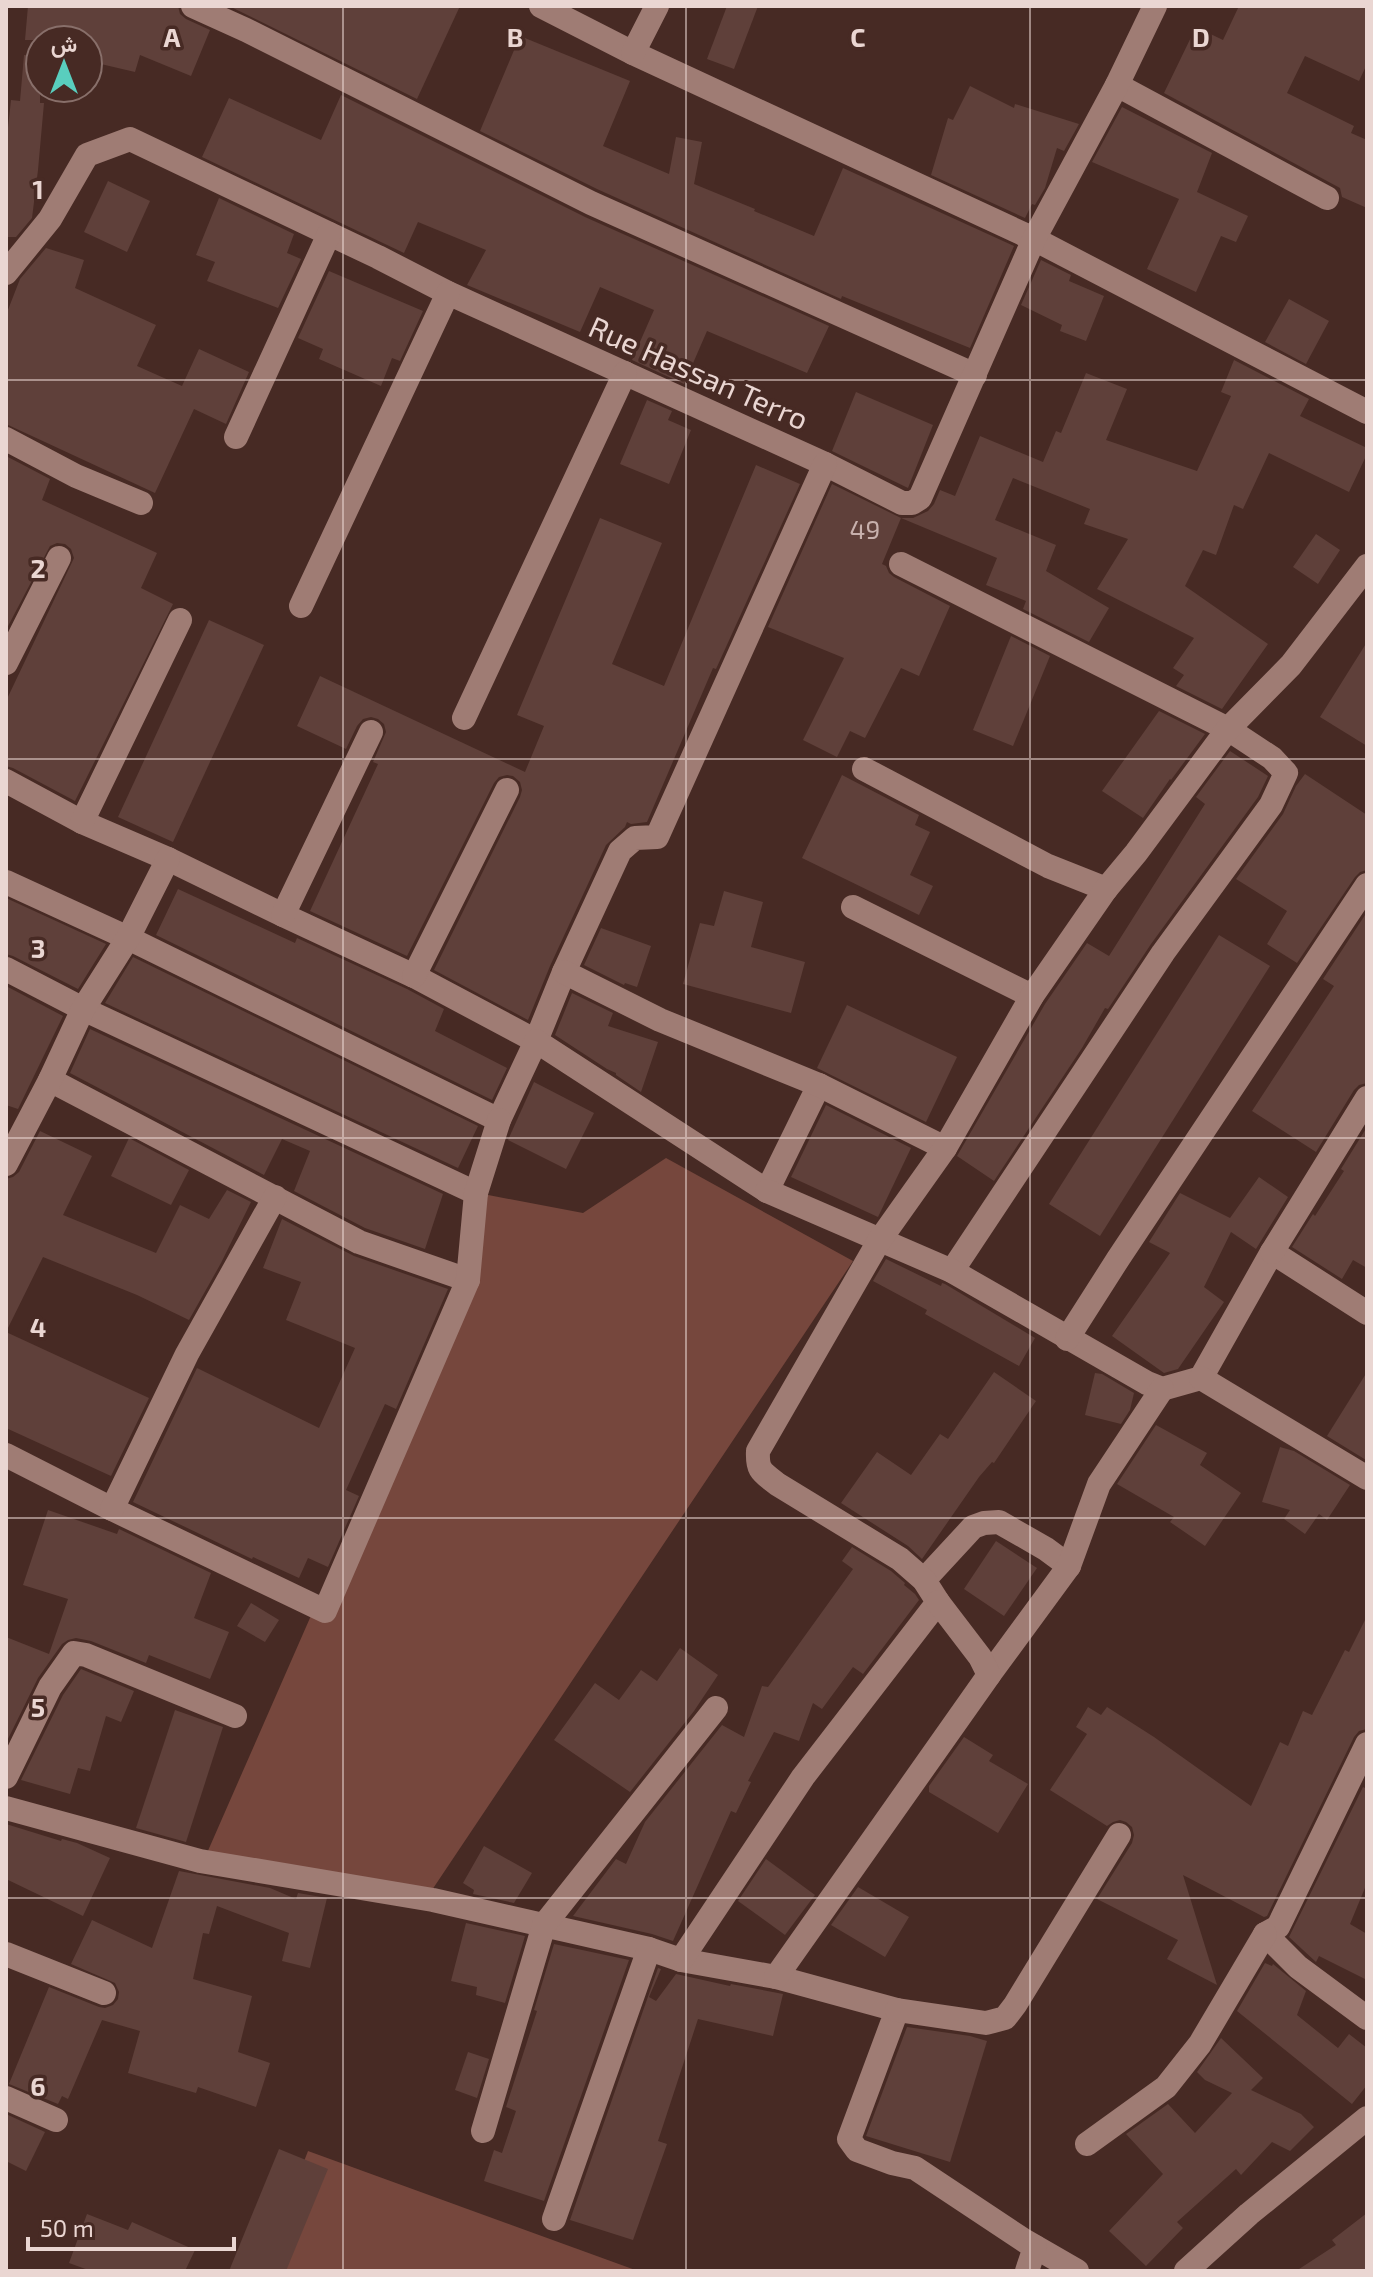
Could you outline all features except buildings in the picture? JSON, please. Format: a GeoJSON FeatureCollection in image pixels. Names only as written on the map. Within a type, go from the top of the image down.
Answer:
{"type":"FeatureCollection","features":[{"type":"Feature","properties":{"kind":"street"},"geometry":{"type":"LineString","coordinates":[[193,6],[591,203],[975,375]]}},
{"type":"Feature","properties":{"kind":"street"},"geometry":{"type":"LineString","coordinates":[[541,6],[633,53],[1034,239],[1367,412]]}},
{"type":"Feature","properties":{"kind":"street"},"geometry":{"type":"LineString","coordinates":[[633,53],[657,6]]}},
{"type":"Feature","properties":{"kind":"street","name":"Rue Hassan Terro"},"geometry":{"type":"LineString","coordinates":[[6,273],[50,219],[87,155],[130,139],[448,293],[825,464],[902,503],[912,503],[920,498],[1034,239],[1117,85],[1155,6]]}},
{"type":"Feature","properties":{"kind":"street"},"geometry":{"type":"LineString","coordinates":[[1117,85],[1327,198]]}},
{"type":"Feature","properties":{"kind":"street"},"geometry":{"type":"LineString","coordinates":[[236,437],[329,234]]}},
{"type":"Feature","properties":{"kind":"street"},"geometry":{"type":"LineString","coordinates":[[301,606],[448,293]]}},
{"type":"Feature","properties":{"kind":"street"},"geometry":{"type":"LineString","coordinates":[[464,718],[625,373]]}},
{"type":"Feature","properties":{"kind":"street"},"geometry":{"type":"LineString","coordinates":[[6,439],[76,476],[141,503]]}},
{"type":"Feature","properties":{"kind":"street"},"geometry":{"type":"LineString","coordinates":[[6,1455],[325,1611],[468,1280],[476,1193],[499,1120],[620,851],[635,838],[657,837],[825,464]]}},
{"type":"Feature","properties":{"kind":"street"},"geometry":{"type":"LineString","coordinates":[[9,648],[59,558]]}},
{"type":"Feature","properties":{"kind":"street"},"geometry":{"type":"LineString","coordinates":[[901,564],[1228,729],[1272,758],[1286,773],[1271,805],[1163,953],[952,1271]]}},
{"type":"Feature","properties":{"kind":"street"},"geometry":{"type":"LineString","coordinates":[[989,1675],[980,1657],[924,1580],[900,1559],[777,1484],[759,1470],[758,1451],[879,1241],[945,1148],[1032,996],[1106,889],[1228,729],[1291,665],[1367,566]]}},
{"type":"Feature","properties":{"kind":"street"},"geometry":{"type":"LineString","coordinates":[[82,822],[180,620]]}},
{"type":"Feature","properties":{"kind":"street"},"geometry":{"type":"LineString","coordinates":[[283,915],[371,732]]}},
{"type":"Feature","properties":{"kind":"street"},"geometry":{"type":"LineString","coordinates":[[864,769],[1048,866],[1106,889]]}},
{"type":"Feature","properties":{"kind":"street"},"geometry":{"type":"LineString","coordinates":[[6,781],[82,822],[168,859],[414,976],[536,1041],[767,1191],[952,1271],[1067,1339],[1162,1389],[1201,1378],[1272,1252],[1367,1098]]}},
{"type":"Feature","properties":{"kind":"street"},"geometry":{"type":"LineString","coordinates":[[414,976],[507,790]]}},
{"type":"Feature","properties":{"kind":"street"},"geometry":{"type":"LineString","coordinates":[[6,1164],[83,1009],[128,938],[168,859]]}},
{"type":"Feature","properties":{"kind":"street"},"geometry":{"type":"LineString","coordinates":[[6,882],[128,938],[499,1120]]}},
{"type":"Feature","properties":{"kind":"street"},"geometry":{"type":"LineString","coordinates":[[1067,1339],[1367,885]]}},
{"type":"Feature","properties":{"kind":"street"},"geometry":{"type":"LineString","coordinates":[[853,907],[1032,996]]}},
{"type":"Feature","properties":{"kind":"street"},"geometry":{"type":"LineString","coordinates":[[6,969],[83,1009],[476,1193]]}},
{"type":"Feature","properties":{"kind":"street"},"geometry":{"type":"LineString","coordinates":[[564,972],[660,1020],[819,1085],[945,1148]]}},
{"type":"Feature","properties":{"kind":"street"},"geometry":{"type":"LineString","coordinates":[[50,1080],[359,1242],[468,1280]]}},
{"type":"Feature","properties":{"kind":"street"},"geometry":{"type":"LineString","coordinates":[[767,1191],[819,1085]]}},
{"type":"Feature","properties":{"kind":"street"},"geometry":{"type":"LineString","coordinates":[[112,1509],[187,1354],[275,1197]]}},
{"type":"Feature","properties":{"kind":"street"},"geometry":{"type":"LineString","coordinates":[[1272,1252],[1367,1313]]}},
{"type":"Feature","properties":{"kind":"street"},"geometry":{"type":"LineString","coordinates":[[1201,1378],[1367,1478]]}},
{"type":"Feature","properties":{"kind":"street"},"geometry":{"type":"LineString","coordinates":[[776,1977],[1069,1566],[1099,1484],[1162,1389]]}},
{"type":"Feature","properties":{"kind":"street"},"geometry":{"type":"LineString","coordinates":[[924,1580],[973,1527],[984,1523],[999,1522],[1069,1566]]}},
{"type":"Feature","properties":{"kind":"street"},"geometry":{"type":"LineString","coordinates":[[681,1960],[803,1777],[938,1602]]}},
{"type":"Feature","properties":{"kind":"street"},"geometry":{"type":"LineString","coordinates":[[6,1777],[50,1687],[74,1653],[86,1655],[235,1716]]}},
{"type":"Feature","properties":{"kind":"street"},"geometry":{"type":"LineString","coordinates":[[483,2131],[544,1925],[716,1708]]}},
{"type":"Feature","properties":{"kind":"street"},"geometry":{"type":"LineString","coordinates":[[1087,2144],[1166,2087],[1200,2044],[1265,1934],[1278,1927],[1367,1744]]}},
{"type":"Feature","properties":{"kind":"street"},"geometry":{"type":"LineString","coordinates":[[6,1808],[200,1861],[433,1900],[649,1949],[681,1960],[776,1977],[897,2010],[986,2023],[1005,2018],[1015,2005],[1119,1835]]}},
{"type":"Feature","properties":{"kind":"street"},"geometry":{"type":"LineString","coordinates":[[1265,1934],[1298,1967],[1367,2018]]}},
{"type":"Feature","properties":{"kind":"street"},"geometry":{"type":"LineString","coordinates":[[554,2219],[649,1949]]}},
{"type":"Feature","properties":{"kind":"street"},"geometry":{"type":"LineString","coordinates":[[6,1954],[104,1993]]}},
{"type":"Feature","properties":{"kind":"street"},"geometry":{"type":"LineString","coordinates":[[897,2010],[849,2139],[857,2150],[915,2168],[1077,2271]]}},
{"type":"Feature","properties":{"kind":"street"},"geometry":{"type":"LineString","coordinates":[[6,2098],[56,2120]]}},
{"type":"Feature","properties":{"kind":"street"},"geometry":{"type":"LineString","coordinates":[[1186,2271],[1249,2214],[1367,2118]]}},
{"type":"Feature","properties":{"kind":"street"},"geometry":{"type":"LineString","coordinates":[[1027,2271],[1035,2247]]}},
{"type":"Feature","properties":{"kind":"shaded area"},"geometry":{"type":"Polygon","coordinates":[[[666,1158],[853,1261],[432,1890],[207,1853],[444,1312],[483,1194],[583,1213],[666,1158]]]}},
{"type":"Feature","properties":{"kind":"shaded area"},"geometry":{"type":"Polygon","coordinates":[[[308,2151],[638,2271],[262,2271],[308,2151]]]}}]}
